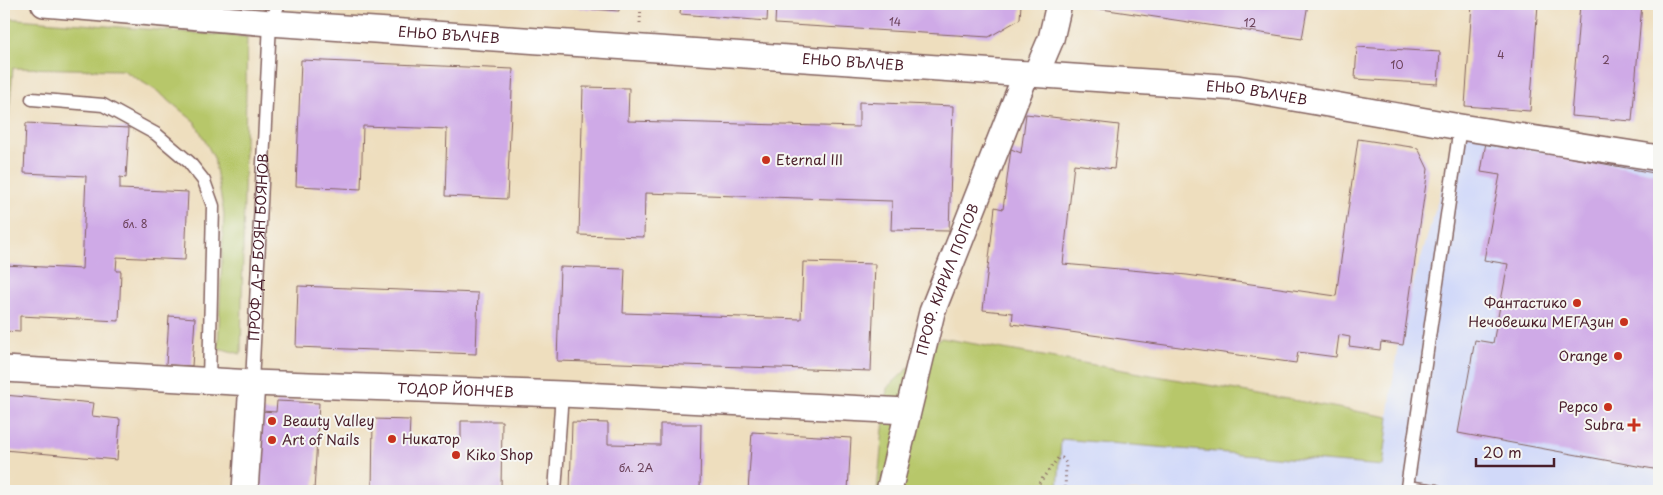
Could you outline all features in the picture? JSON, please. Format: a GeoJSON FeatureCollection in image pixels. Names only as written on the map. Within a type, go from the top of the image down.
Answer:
{"type":"FeatureCollection","features":[{"type":"Feature","properties":{"kind":"street","name":"ЕНЬО ВЪЛЧЕВ"},"geometry":{"type":"LineString","coordinates":[[44,4],[274,13],[1031,74],[1237,88],[1460,127],[1659,158]]}},
{"type":"Feature","properties":{"kind":"street","name":"ПРОФ. КИРИЛ ПОПОВ"},"geometry":{"type":"LineString","coordinates":[[888,491],[932,312],[1031,74],[1051,39],[1059,4]]}},
{"type":"Feature","properties":{"kind":"street","name":"ТОДОР ЙОНЧЕВ"},"geometry":{"type":"LineString","coordinates":[[4,369],[252,384],[562,394],[907,411]]}},
{"type":"Feature","properties":{"kind":"street","name":"ПРОФ. Д-Р БОЯН БОЯНОВ"},"geometry":{"type":"LineString","coordinates":[[245,491],[252,384]]}},
{"type":"Feature","properties":{"kind":"lane","name":"ПРОФ. Д-Р БОЯН БОЯНОВ"},"geometry":{"type":"LineString","coordinates":[[252,384],[274,13]]}},
{"type":"Feature","properties":{"kind":"lane"},"geometry":{"type":"LineString","coordinates":[[32,99],[103,105],[156,134],[189,162],[204,181],[213,206],[209,381]]}},
{"type":"Feature","properties":{"kind":"lane"},"geometry":{"type":"LineString","coordinates":[[1436,491],[1407,487],[1460,127]]}},
{"type":"Feature","properties":{"kind":"lane"},"geometry":{"type":"LineString","coordinates":[[555,491],[562,394]]}},
{"type":"Feature","properties":{"kind":"path"},"geometry":{"type":"LineString","coordinates":[[1033,491],[1058,458],[1062,458],[1066,463],[1065,491]]}},
{"type":"Feature","properties":{"kind":"shaded area"},"geometry":{"type":"Polygon","coordinates":[[[1460,127],[1560,142],[1659,141],[1659,491],[1058,491],[1060,439],[1382,465],[1400,328],[1460,127]]]}},
{"type":"Feature","properties":{"kind":"green space"},"geometry":{"type":"Polygon","coordinates":[[[4,18],[247,37],[241,354],[218,348],[224,214],[214,158],[195,122],[157,91],[123,70],[13,68],[6,148],[4,148],[4,18]]]}},
{"type":"Feature","properties":{"kind":"green space"},"geometry":{"type":"Polygon","coordinates":[[[941,338],[1389,417],[1383,466],[1061,439],[1058,491],[877,491],[887,388],[941,338]]]}},
{"type":"Feature","properties":{"kind":"building"},"geometry":{"type":"Polygon","coordinates":[[[521,4],[619,4],[619,11],[521,4]]]}},
{"type":"Feature","properties":{"kind":"building"},"geometry":{"type":"Polygon","coordinates":[[[681,4],[768,4],[767,21],[680,14],[681,4]]]}},
{"type":"Feature","properties":{"kind":"building"},"geometry":{"type":"Polygon","coordinates":[[[776,4],[1021,4],[1020,19],[989,37],[775,24],[776,4]]]}},
{"type":"Feature","properties":{"kind":"building"},"geometry":{"type":"Polygon","coordinates":[[[1088,4],[1308,4],[1302,39],[1088,7],[1088,4]]]}},
{"type":"Feature","properties":{"kind":"building"},"geometry":{"type":"Polygon","coordinates":[[[1472,4],[1538,4],[1530,111],[1465,106],[1472,4]]]}},
{"type":"Feature","properties":{"kind":"building"},"geometry":{"type":"Polygon","coordinates":[[[1580,4],[1642,4],[1632,121],[1571,116],[1580,4]]]}},
{"type":"Feature","properties":{"kind":"building"},"geometry":{"type":"Polygon","coordinates":[[[1357,47],[1440,52],[1438,84],[1355,79],[1357,47]]]}},
{"type":"Feature","properties":{"kind":"building"},"geometry":{"type":"Polygon","coordinates":[[[301,60],[513,69],[507,199],[445,196],[447,129],[363,126],[361,189],[296,186],[301,60]]]}},
{"type":"Feature","properties":{"kind":"building","name":"Eternal III"},"geometry":{"type":"Polygon","coordinates":[[[583,87],[629,88],[628,121],[859,127],[859,102],[953,106],[949,231],[891,230],[892,201],[645,193],[644,237],[579,235],[583,87]]]}},
{"type":"Feature","properties":{"kind":"building"},"geometry":{"type":"Polygon","coordinates":[[[1026,114],[1119,125],[1114,169],[1074,164],[1063,264],[1187,275],[1336,296],[1358,139],[1418,148],[1428,169],[1403,345],[1381,342],[1380,350],[1349,346],[1350,337],[1339,335],[1336,357],[1298,352],[1296,363],[1012,324],[1013,313],[983,310],[995,207],[1003,209],[1011,149],[1021,153],[1026,114]]]}},
{"type":"Feature","properties":{"kind":"building"},"geometry":{"type":"Polygon","coordinates":[[[26,123],[129,128],[126,178],[120,177],[120,189],[188,192],[185,260],[117,257],[116,271],[121,271],[119,321],[20,316],[20,332],[4,331],[4,265],[82,269],[86,176],[24,173],[26,123]]]}},
{"type":"Feature","properties":{"kind":"building"},"geometry":{"type":"Polygon","coordinates":[[[1486,142],[1659,174],[1659,470],[1458,433],[1475,340],[1493,343],[1508,264],[1484,260],[1500,175],[1481,172],[1486,142]]]}},
{"type":"Feature","properties":{"kind":"building"},"geometry":{"type":"Polygon","coordinates":[[[803,262],[875,264],[871,371],[557,361],[560,267],[625,269],[623,313],[801,319],[803,262]]]}},
{"type":"Feature","properties":{"kind":"building"},"geometry":{"type":"Polygon","coordinates":[[[298,286],[478,293],[476,354],[296,347],[298,286]]]}},
{"type":"Feature","properties":{"kind":"building"},"geometry":{"type":"Polygon","coordinates":[[[169,316],[195,318],[192,366],[166,365],[169,316]]]}},
{"type":"Feature","properties":{"kind":"building"},"geometry":{"type":"Polygon","coordinates":[[[4,395],[94,403],[92,416],[120,419],[117,460],[4,450],[4,395]]]}},
{"type":"Feature","properties":{"kind":"building"},"geometry":{"type":"Polygon","coordinates":[[[277,401],[319,403],[314,491],[257,491],[261,411],[276,412],[277,401]]]}},
{"type":"Feature","properties":{"kind":"building"},"geometry":{"type":"Polygon","coordinates":[[[373,419],[410,420],[409,441],[461,442],[461,421],[502,421],[501,491],[372,491],[373,419]]]}},
{"type":"Feature","properties":{"kind":"building"},"geometry":{"type":"Polygon","coordinates":[[[572,422],[608,423],[608,444],[660,445],[660,424],[701,424],[700,491],[570,491],[572,422]]]}},
{"type":"Feature","properties":{"kind":"building"},"geometry":{"type":"Polygon","coordinates":[[[752,432],[851,438],[848,491],[748,491],[752,432]]]}},
{"type":"Feature","properties":{"kind":"place","name":"Eternal III"},"geometry":{"type":"Point","coordinates":[766,160]}},
{"type":"Feature","properties":{"kind":"place","name":"Фантастико"},"geometry":{"type":"Point","coordinates":[1577,303]}},
{"type":"Feature","properties":{"kind":"place","name":"Нечовешки МЕГАзин"},"geometry":{"type":"Point","coordinates":[1624,322]}},
{"type":"Feature","properties":{"kind":"place","name":"Orange"},"geometry":{"type":"Point","coordinates":[1618,356]}},
{"type":"Feature","properties":{"kind":"place","name":"Pepco"},"geometry":{"type":"Point","coordinates":[1608,407]}},
{"type":"Feature","properties":{"kind":"place","name":"Beauty Valley"},"geometry":{"type":"Point","coordinates":[272,421]}},
{"type":"Feature","properties":{"kind":"place","name":"Subra"},"geometry":{"type":"Point","coordinates":[1634,425]}},
{"type":"Feature","properties":{"kind":"place","name":"Никатор"},"geometry":{"type":"Point","coordinates":[392,439]}},
{"type":"Feature","properties":{"kind":"place","name":"Art of Nails"},"geometry":{"type":"Point","coordinates":[272,440]}},
{"type":"Feature","properties":{"kind":"place","name":"Kiko Shop"},"geometry":{"type":"Point","coordinates":[456,455]}}]}
